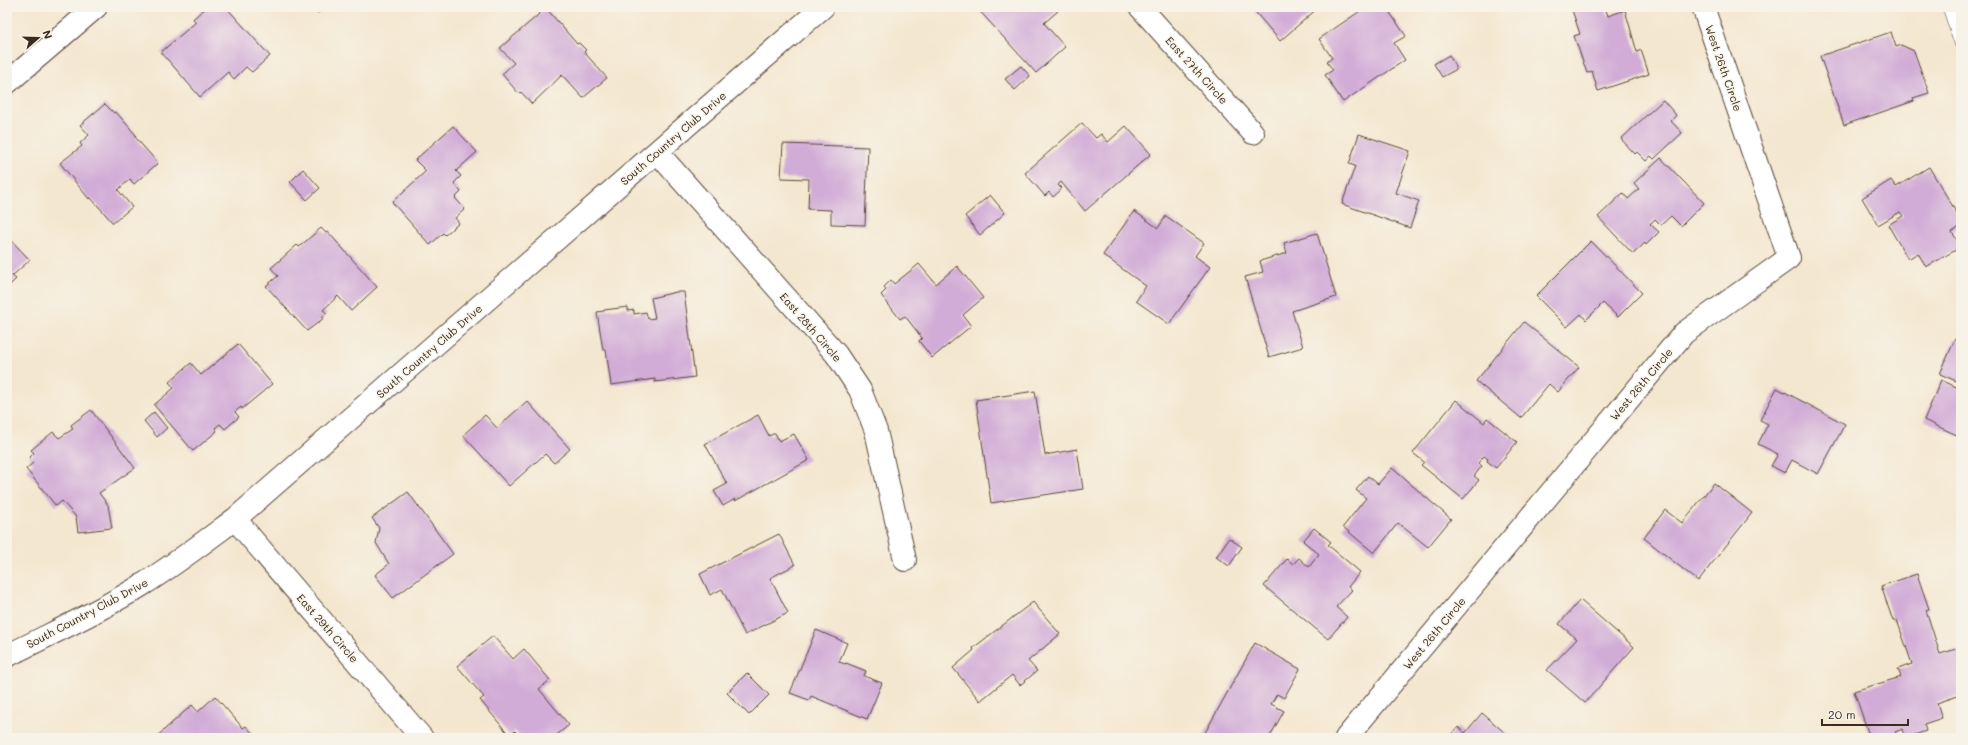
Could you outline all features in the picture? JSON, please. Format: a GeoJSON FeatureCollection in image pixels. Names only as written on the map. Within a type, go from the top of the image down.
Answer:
{"type":"FeatureCollection","features":[{"type":"Feature","properties":{"kind":"street"},"geometry":{"type":"LineString","coordinates":[[7,83],[96,7]]}},
{"type":"Feature","properties":{"kind":"street","name":"South Country Club Drive"},"geometry":{"type":"LineString","coordinates":[[7,656],[90,614],[142,585],[187,555],[235,519],[823,7]]}},
{"type":"Feature","properties":{"kind":"street","name":"East 27th Circle"},"geometry":{"type":"LineString","coordinates":[[1140,7],[1253,132]]}},
{"type":"Feature","properties":{"kind":"street","name":"West 26th Circle"},"geometry":{"type":"LineString","coordinates":[[1346,738],[1684,333],[1789,258],[1703,7]]}},
{"type":"Feature","properties":{"kind":"street","name":"East 28th Circle"},"geometry":{"type":"LineString","coordinates":[[658,152],[836,354],[860,390],[876,431],[905,560]]}},
{"type":"Feature","properties":{"kind":"street","name":"East 29th Circle"},"geometry":{"type":"LineString","coordinates":[[235,519],[422,738]]}},
{"type":"Feature","properties":{"kind":"lane"},"geometry":{"type":"LineString","coordinates":[[1949,7],[1961,43]]}},
{"type":"Feature","properties":{"kind":"building"},"geometry":{"type":"Polygon","coordinates":[[[206,7],[226,7],[270,56],[252,72],[246,67],[234,79],[228,72],[200,97],[161,52],[196,22],[193,19],[206,7]]]}},
{"type":"Feature","properties":{"kind":"building"},"geometry":{"type":"Polygon","coordinates":[[[312,7],[325,7],[318,13],[312,7]]]}},
{"type":"Feature","properties":{"kind":"building"},"geometry":{"type":"Polygon","coordinates":[[[976,7],[1054,7],[1058,11],[1044,23],[1065,47],[1036,73],[976,7]]]}},
{"type":"Feature","properties":{"kind":"building"},"geometry":{"type":"Polygon","coordinates":[[[1251,7],[1319,7],[1280,41],[1251,7]]]}},
{"type":"Feature","properties":{"kind":"building"},"geometry":{"type":"Polygon","coordinates":[[[1366,7],[1386,7],[1406,36],[1394,43],[1405,60],[1343,102],[1325,75],[1333,70],[1327,62],[1332,58],[1319,39],[1366,7]]]}},
{"type":"Feature","properties":{"kind":"building"},"geometry":{"type":"Polygon","coordinates":[[[1571,7],[1605,7],[1608,16],[1625,10],[1637,52],[1641,50],[1649,74],[1598,91],[1592,71],[1587,73],[1574,36],[1580,34],[1571,7]]]}},
{"type":"Feature","properties":{"kind":"building"},"geometry":{"type":"Polygon","coordinates":[[[546,8],[577,44],[579,43],[586,50],[584,52],[607,78],[583,98],[562,75],[532,104],[521,92],[519,94],[502,74],[514,63],[500,48],[546,8]]]}},
{"type":"Feature","properties":{"kind":"building"},"geometry":{"type":"Polygon","coordinates":[[[1891,32],[1896,47],[1901,45],[1914,51],[1929,93],[1913,98],[1914,101],[1844,125],[1820,56],[1891,32]]]}},
{"type":"Feature","properties":{"kind":"building"},"geometry":{"type":"Polygon","coordinates":[[[1449,55],[1457,69],[1442,77],[1434,64],[1449,55]]]}},
{"type":"Feature","properties":{"kind":"building"},"geometry":{"type":"Polygon","coordinates":[[[1021,66],[1030,76],[1015,90],[1005,79],[1021,66]]]}},
{"type":"Feature","properties":{"kind":"building"},"geometry":{"type":"Polygon","coordinates":[[[1663,100],[1676,115],[1671,121],[1682,133],[1654,159],[1651,156],[1646,161],[1637,152],[1635,154],[1621,139],[1663,100]]]}},
{"type":"Feature","properties":{"kind":"building"},"geometry":{"type":"Polygon","coordinates":[[[105,104],[114,113],[116,112],[136,135],[135,137],[158,163],[134,184],[130,179],[118,190],[132,207],[113,223],[90,197],[89,199],[60,163],[82,146],[80,143],[89,135],[80,125],[105,104]]]}},
{"type":"Feature","properties":{"kind":"building"},"geometry":{"type":"Polygon","coordinates":[[[1082,123],[1096,138],[1101,134],[1108,142],[1126,126],[1151,154],[1085,211],[1061,182],[1058,185],[1062,189],[1053,197],[1049,192],[1045,196],[1025,173],[1082,123]]]}},
{"type":"Feature","properties":{"kind":"building"},"geometry":{"type":"Polygon","coordinates":[[[453,126],[477,152],[456,171],[461,176],[454,183],[461,192],[455,198],[465,209],[455,218],[459,223],[445,235],[443,233],[430,245],[392,202],[426,171],[415,160],[453,126]]]}},
{"type":"Feature","properties":{"kind":"building"},"geometry":{"type":"Polygon","coordinates":[[[1359,134],[1410,151],[1396,193],[1419,201],[1410,228],[1342,204],[1355,166],[1349,164],[1359,134]]]}},
{"type":"Feature","properties":{"kind":"building"},"geometry":{"type":"Polygon","coordinates":[[[783,144],[868,147],[865,225],[831,224],[831,210],[808,209],[809,179],[781,178],[783,144]]]}},
{"type":"Feature","properties":{"kind":"building"},"geometry":{"type":"Polygon","coordinates":[[[1661,158],[1704,203],[1681,226],[1671,216],[1661,225],[1655,219],[1650,224],[1659,232],[1646,245],[1645,243],[1633,254],[1598,217],[1623,193],[1628,199],[1639,189],[1634,183],[1661,158]]]}},
{"type":"Feature","properties":{"kind":"building"},"geometry":{"type":"Polygon","coordinates":[[[1929,167],[1961,220],[1961,226],[1952,232],[1961,247],[1926,267],[1918,253],[1908,259],[1888,225],[1903,216],[1900,212],[1878,225],[1862,198],[1891,180],[1896,187],[1929,167]]]}},
{"type":"Feature","properties":{"kind":"building"},"geometry":{"type":"Polygon","coordinates":[[[303,169],[320,188],[307,200],[290,182],[303,169]]]}},
{"type":"Feature","properties":{"kind":"building"},"geometry":{"type":"Polygon","coordinates":[[[990,195],[1005,213],[980,235],[965,216],[990,195]]]}},
{"type":"Feature","properties":{"kind":"building"},"geometry":{"type":"Polygon","coordinates":[[[1134,211],[1158,228],[1166,216],[1204,243],[1195,256],[1210,267],[1169,324],[1136,301],[1146,286],[1103,255],[1134,211]]]}},
{"type":"Feature","properties":{"kind":"building"},"geometry":{"type":"Polygon","coordinates":[[[321,228],[326,233],[328,232],[377,287],[351,311],[338,296],[323,310],[327,313],[322,317],[324,318],[307,331],[266,286],[278,276],[271,268],[297,245],[299,247],[321,228]]]}},
{"type":"Feature","properties":{"kind":"building"},"geometry":{"type":"Polygon","coordinates":[[[1317,233],[1336,297],[1292,311],[1303,347],[1269,357],[1245,277],[1263,272],[1260,261],[1287,253],[1284,243],[1317,233]]]}},
{"type":"Feature","properties":{"kind":"building"},"geometry":{"type":"Polygon","coordinates":[[[7,236],[30,260],[12,276],[16,279],[7,288],[7,236]]]}},
{"type":"Feature","properties":{"kind":"building"},"geometry":{"type":"Polygon","coordinates":[[[1591,241],[1642,293],[1618,317],[1603,303],[1586,320],[1581,314],[1567,327],[1536,296],[1591,241]]]}},
{"type":"Feature","properties":{"kind":"building"},"geometry":{"type":"Polygon","coordinates":[[[919,264],[936,284],[957,266],[983,298],[963,315],[971,326],[932,358],[919,341],[922,338],[905,316],[900,319],[881,295],[886,290],[884,287],[891,280],[894,284],[919,264]]]}},
{"type":"Feature","properties":{"kind":"building"},"geometry":{"type":"Polygon","coordinates":[[[676,292],[684,292],[695,377],[655,382],[655,379],[611,385],[606,350],[603,350],[597,312],[628,307],[628,311],[634,310],[634,314],[646,312],[648,319],[655,318],[651,298],[676,292]]]}},
{"type":"Feature","properties":{"kind":"building"},"geometry":{"type":"Polygon","coordinates":[[[1524,322],[1579,367],[1558,392],[1549,384],[1521,418],[1476,381],[1524,322]]]}},
{"type":"Feature","properties":{"kind":"building"},"geometry":{"type":"Polygon","coordinates":[[[1955,339],[1961,341],[1961,383],[1940,374],[1955,339]]]}},
{"type":"Feature","properties":{"kind":"building"},"geometry":{"type":"Polygon","coordinates":[[[238,344],[272,384],[242,409],[241,407],[235,412],[239,417],[225,429],[220,424],[215,428],[217,431],[193,451],[154,405],[174,388],[169,382],[191,363],[201,375],[238,344]]]}},
{"type":"Feature","properties":{"kind":"building"},"geometry":{"type":"Polygon","coordinates":[[[1941,380],[1961,389],[1961,437],[1924,420],[1941,380]]]}},
{"type":"Feature","properties":{"kind":"building"},"geometry":{"type":"Polygon","coordinates":[[[1777,388],[1845,424],[1818,474],[1792,460],[1785,473],[1771,466],[1778,454],[1758,444],[1768,424],[1760,420],[1777,388]]]}},
{"type":"Feature","properties":{"kind":"building"},"geometry":{"type":"Polygon","coordinates":[[[1035,391],[1045,455],[1077,449],[1083,489],[991,503],[976,400],[1035,391]]]}},
{"type":"Feature","properties":{"kind":"building"},"geometry":{"type":"Polygon","coordinates":[[[1456,400],[1484,423],[1487,418],[1517,442],[1496,468],[1487,461],[1488,459],[1484,456],[1478,463],[1482,466],[1474,476],[1479,480],[1463,499],[1421,465],[1424,462],[1413,453],[1456,400]]]}},
{"type":"Feature","properties":{"kind":"building"},"geometry":{"type":"Polygon","coordinates":[[[527,401],[570,449],[554,463],[545,454],[509,486],[463,435],[485,415],[497,428],[527,401]]]}},
{"type":"Feature","properties":{"kind":"building"},"geometry":{"type":"Polygon","coordinates":[[[91,410],[135,468],[99,493],[108,505],[112,528],[78,532],[76,517],[62,501],[56,506],[26,469],[33,463],[29,458],[34,453],[31,450],[53,432],[59,438],[73,429],[71,425],[91,410]]]}},
{"type":"Feature","properties":{"kind":"building"},"geometry":{"type":"Polygon","coordinates":[[[154,412],[167,428],[157,437],[144,421],[154,412]]]}},
{"type":"Feature","properties":{"kind":"building"},"geometry":{"type":"Polygon","coordinates":[[[758,415],[769,436],[775,433],[779,441],[794,434],[809,460],[735,501],[735,499],[723,506],[714,491],[727,484],[705,444],[758,415]]]}},
{"type":"Feature","properties":{"kind":"building"},"geometry":{"type":"Polygon","coordinates":[[[1392,468],[1451,519],[1428,547],[1398,523],[1374,553],[1343,527],[1366,498],[1356,490],[1368,476],[1378,484],[1392,468]]]}},
{"type":"Feature","properties":{"kind":"building"},"geometry":{"type":"Polygon","coordinates":[[[1714,483],[1752,513],[1698,581],[1644,538],[1665,510],[1682,523],[1714,483]]]}},
{"type":"Feature","properties":{"kind":"building"},"geometry":{"type":"Polygon","coordinates":[[[408,492],[453,554],[393,598],[375,575],[389,564],[376,543],[379,528],[372,518],[408,492]]]}},
{"type":"Feature","properties":{"kind":"building"},"geometry":{"type":"Polygon","coordinates":[[[1314,528],[1331,542],[1328,545],[1360,572],[1348,587],[1352,590],[1336,607],[1347,617],[1328,639],[1264,586],[1287,559],[1293,564],[1299,558],[1309,567],[1319,554],[1303,541],[1314,528]]]}},
{"type":"Feature","properties":{"kind":"building"},"geometry":{"type":"Polygon","coordinates":[[[779,534],[795,565],[770,578],[788,613],[745,635],[722,589],[710,595],[700,574],[779,534]]]}},
{"type":"Feature","properties":{"kind":"building"},"geometry":{"type":"Polygon","coordinates":[[[1229,538],[1242,547],[1229,566],[1216,557],[1229,538]]]}},
{"type":"Feature","properties":{"kind":"building"},"geometry":{"type":"Polygon","coordinates":[[[1917,574],[1929,609],[1926,610],[1940,654],[1956,649],[1961,663],[1961,695],[1937,703],[1942,718],[1924,724],[1926,731],[1906,738],[1903,729],[1895,732],[1896,734],[1884,738],[1870,738],[1854,691],[1901,677],[1898,669],[1912,664],[1897,620],[1893,621],[1881,586],[1917,574]]]}},
{"type":"Feature","properties":{"kind":"building"},"geometry":{"type":"Polygon","coordinates":[[[1580,600],[1634,647],[1585,703],[1547,670],[1577,639],[1559,624],[1580,600]]]}},
{"type":"Feature","properties":{"kind":"building"},"geometry":{"type":"Polygon","coordinates":[[[1033,602],[1060,634],[1028,661],[1037,671],[1020,685],[1012,675],[980,701],[953,668],[974,650],[973,648],[1033,602]]]}},
{"type":"Feature","properties":{"kind":"building"},"geometry":{"type":"Polygon","coordinates":[[[816,630],[847,643],[839,662],[846,663],[866,671],[864,676],[882,683],[867,719],[811,696],[809,700],[790,693],[816,630]]]}},
{"type":"Feature","properties":{"kind":"building"},"geometry":{"type":"Polygon","coordinates":[[[493,636],[513,659],[524,649],[550,680],[539,689],[569,725],[553,738],[521,738],[515,731],[510,736],[480,700],[484,697],[457,666],[493,636]]]}},
{"type":"Feature","properties":{"kind":"building"},"geometry":{"type":"Polygon","coordinates":[[[1255,643],[1300,669],[1284,698],[1277,694],[1271,704],[1284,711],[1269,738],[1202,738],[1255,643]]]}},
{"type":"Feature","properties":{"kind":"building"},"geometry":{"type":"Polygon","coordinates":[[[747,673],[769,695],[749,715],[727,693],[747,673]]]}},
{"type":"Feature","properties":{"kind":"building"},"geometry":{"type":"Polygon","coordinates":[[[215,696],[243,728],[246,726],[257,738],[155,738],[192,705],[198,712],[215,696]]]}},
{"type":"Feature","properties":{"kind":"building"},"geometry":{"type":"Polygon","coordinates":[[[1482,713],[1511,738],[1449,738],[1458,727],[1465,733],[1482,713]]]}}]}
